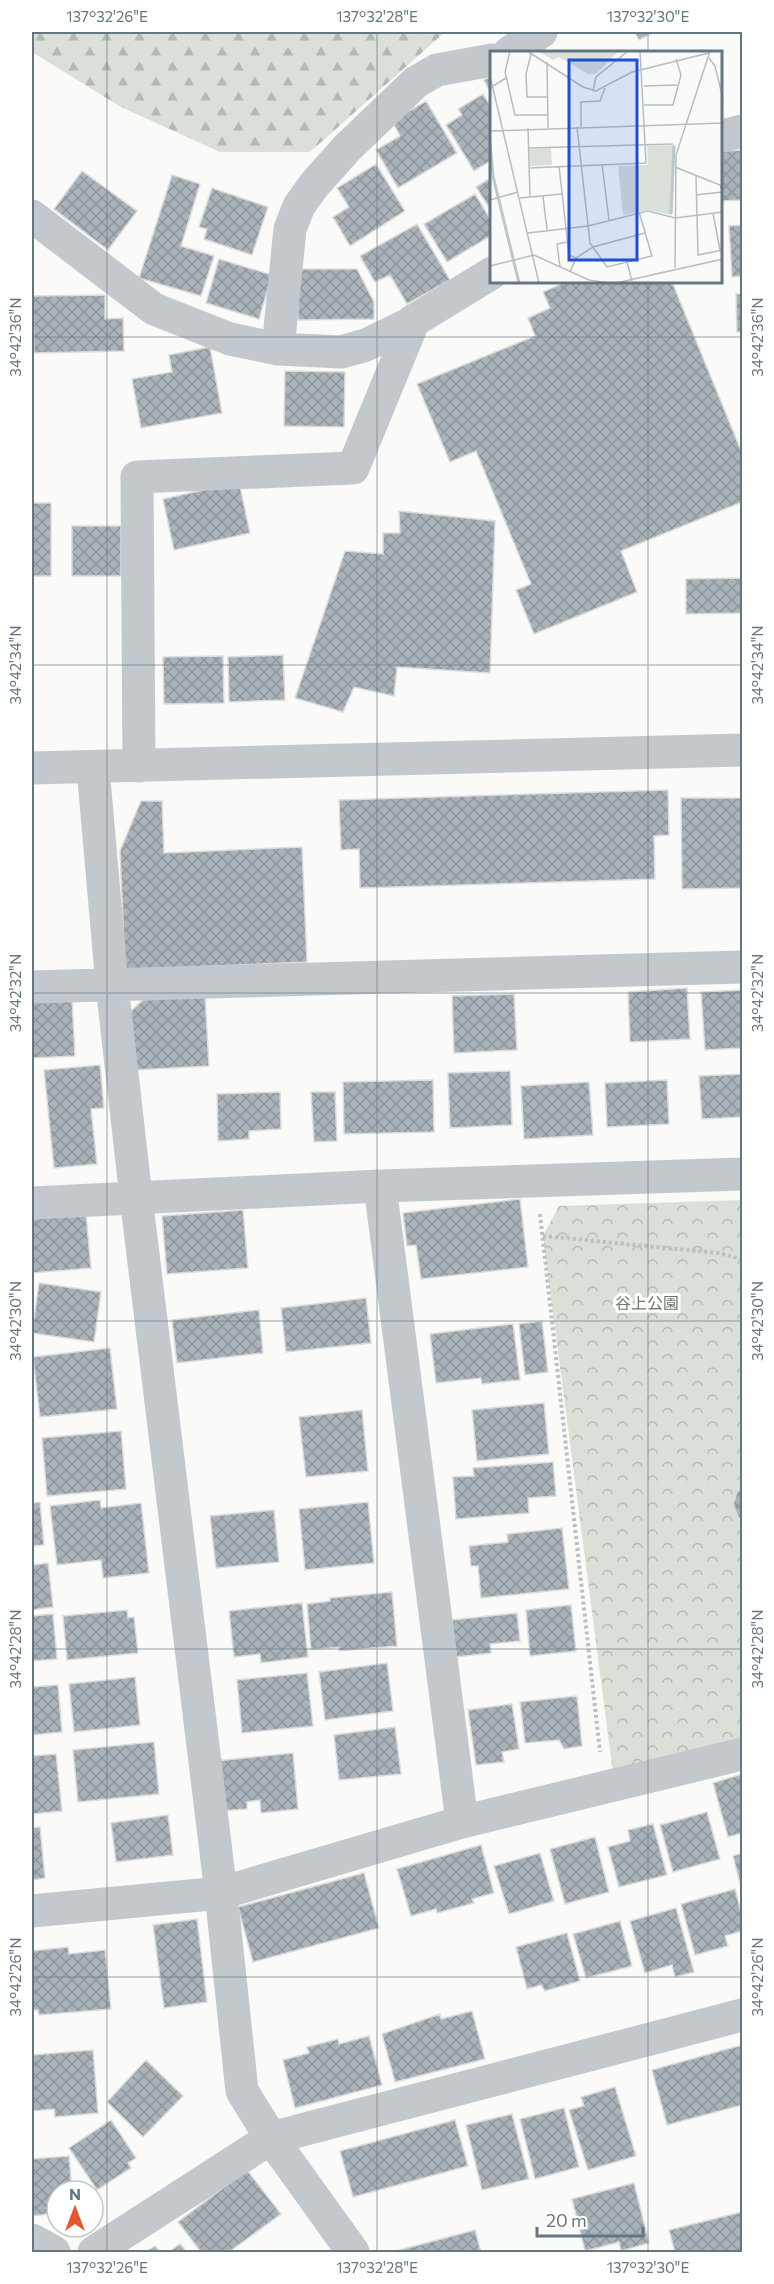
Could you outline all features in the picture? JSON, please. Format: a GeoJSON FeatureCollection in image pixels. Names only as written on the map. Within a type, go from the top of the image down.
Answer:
{"type":"FeatureCollection","features":[{"type":"Feature","properties":{"kind":"street"},"geometry":{"type":"LineString","coordinates":[[512,51],[541,32]]}},
{"type":"Feature","properties":{"kind":"street"},"geometry":{"type":"LineString","coordinates":[[278,349],[290,229],[299,206],[314,185],[347,148],[416,82],[448,67],[490,60]]}},
{"type":"Feature","properties":{"kind":"street"},"geometry":{"type":"LineString","coordinates":[[723,136],[742,131]]}},
{"type":"Feature","properties":{"kind":"street"},"geometry":{"type":"LineString","coordinates":[[32,216],[154,309],[230,339],[278,349],[341,352],[366,345],[414,320],[490,274]]}},
{"type":"Feature","properties":{"kind":"street"},"geometry":{"type":"LineString","coordinates":[[138,766],[136,477],[353,468],[414,320]]}},
{"type":"Feature","properties":{"kind":"street"},"geometry":{"type":"LineString","coordinates":[[32,768],[742,750]]}},
{"type":"Feature","properties":{"kind":"street"},"geometry":{"type":"LineString","coordinates":[[93,768],[112,985],[221,1893],[242,2091],[271,2138],[353,2253]]}},
{"type":"Feature","properties":{"kind":"street"},"geometry":{"type":"LineString","coordinates":[[32,987],[742,967]]}},
{"type":"Feature","properties":{"kind":"street"},"geometry":{"type":"LineString","coordinates":[[32,1203],[380,1186],[742,1174]]}},
{"type":"Feature","properties":{"kind":"street"},"geometry":{"type":"LineString","coordinates":[[380,1186],[462,1822]]}},
{"type":"Feature","properties":{"kind":"street"},"geometry":{"type":"LineString","coordinates":[[32,1911],[221,1893],[462,1822],[742,1754]]}},
{"type":"Feature","properties":{"kind":"street"},"geometry":{"type":"LineString","coordinates":[[94,2253],[271,2138],[742,2014]]}},
{"type":"Feature","properties":{"kind":"street"},"geometry":{"type":"LineString","coordinates":[[32,2240],[54,2253]]}},
{"type":"Feature","properties":{"kind":"path"},"geometry":{"type":"LineString","coordinates":[[536,1180],[604,1789]]}},
{"type":"Feature","properties":{"kind":"path"},"geometry":{"type":"LineString","coordinates":[[543,1236],[718,1253],[742,1259]]}},
{"type":"Feature","properties":{"kind":"green space"},"geometry":{"type":"Polygon","coordinates":[[[32,32],[445,32],[310,152],[220,152],[121,107],[32,52],[32,32]]]}},
{"type":"Feature","properties":{"kind":"green space","name":"谷上公園"},"geometry":{"type":"Polygon","coordinates":[[[742,1200],[742,1739],[613,1773],[543,1236],[559,1206],[742,1200]]]}},
{"type":"Feature","properties":{"kind":"building"},"geometry":{"type":"Polygon","coordinates":[[[635,32],[654,32],[639,40],[635,32]]]}},
{"type":"Feature","properties":{"kind":"building"},"geometry":{"type":"Polygon","coordinates":[[[490,77],[490,92],[484,80],[490,77]]]}},
{"type":"Feature","properties":{"kind":"building"},"geometry":{"type":"Polygon","coordinates":[[[483,94],[490,106],[490,161],[474,171],[446,125],[462,115],[458,109],[483,94]]]}},
{"type":"Feature","properties":{"kind":"building"},"geometry":{"type":"Polygon","coordinates":[[[426,101],[457,153],[398,188],[376,150],[400,136],[392,121],[426,101]]]}},
{"type":"Feature","properties":{"kind":"building"},"geometry":{"type":"Polygon","coordinates":[[[742,150],[742,200],[723,201],[723,151],[742,150]]]}},
{"type":"Feature","properties":{"kind":"building"},"geometry":{"type":"Polygon","coordinates":[[[376,164],[405,211],[350,246],[333,217],[349,207],[337,188],[376,164]]]}},
{"type":"Feature","properties":{"kind":"building"},"geometry":{"type":"Polygon","coordinates":[[[82,171],[137,211],[108,250],[54,209],[82,171]]]}},
{"type":"Feature","properties":{"kind":"building"},"geometry":{"type":"Polygon","coordinates":[[[172,175],[200,184],[181,246],[214,256],[201,296],[139,278],[172,175]]]}},
{"type":"Feature","properties":{"kind":"building"},"geometry":{"type":"Polygon","coordinates":[[[490,178],[490,209],[476,187],[490,178]]]}},
{"type":"Feature","properties":{"kind":"building"},"geometry":{"type":"Polygon","coordinates":[[[212,188],[268,207],[252,255],[204,239],[207,229],[199,227],[212,188]]]}},
{"type":"Feature","properties":{"kind":"building"},"geometry":{"type":"Polygon","coordinates":[[[475,194],[490,219],[490,236],[447,262],[424,224],[475,194]]]}},
{"type":"Feature","properties":{"kind":"building"},"geometry":{"type":"Polygon","coordinates":[[[417,224],[450,280],[407,304],[390,275],[375,282],[360,256],[417,224]]]}},
{"type":"Feature","properties":{"kind":"building"},"geometry":{"type":"Polygon","coordinates":[[[742,225],[742,276],[732,277],[729,226],[742,225]]]}},
{"type":"Feature","properties":{"kind":"building"},"geometry":{"type":"Polygon","coordinates":[[[219,259],[272,275],[259,319],[206,303],[219,259]]]}},
{"type":"Feature","properties":{"kind":"building"},"geometry":{"type":"Polygon","coordinates":[[[297,269],[357,269],[374,302],[374,319],[298,320],[297,269]]]}},
{"type":"Feature","properties":{"kind":"building"},"geometry":{"type":"Polygon","coordinates":[[[561,284],[673,284],[742,453],[742,502],[621,551],[637,592],[534,634],[516,590],[531,584],[476,451],[450,462],[417,384],[535,336],[528,318],[550,308],[543,292],[561,284]]]}},
{"type":"Feature","properties":{"kind":"building"},"geometry":{"type":"Polygon","coordinates":[[[736,294],[742,294],[742,332],[737,332],[736,294]]]}},
{"type":"Feature","properties":{"kind":"building"},"geometry":{"type":"Polygon","coordinates":[[[105,295],[105,319],[123,318],[124,351],[34,353],[33,296],[105,295]]]}},
{"type":"Feature","properties":{"kind":"building"},"geometry":{"type":"Polygon","coordinates":[[[210,347],[222,413],[141,428],[132,379],[172,372],[169,355],[210,347]]]}},
{"type":"Feature","properties":{"kind":"building"},"geometry":{"type":"Polygon","coordinates":[[[285,371],[345,372],[344,427],[284,426],[285,371]]]}},
{"type":"Feature","properties":{"kind":"building"},"geometry":{"type":"Polygon","coordinates":[[[239,482],[250,533],[174,550],[163,499],[239,482]]]}},
{"type":"Feature","properties":{"kind":"building"},"geometry":{"type":"Polygon","coordinates":[[[32,503],[51,503],[51,576],[32,576],[32,503]]]}},
{"type":"Feature","properties":{"kind":"building"},"geometry":{"type":"Polygon","coordinates":[[[399,511],[495,521],[490,673],[397,667],[394,696],[354,687],[343,712],[295,698],[345,551],[383,554],[383,533],[400,533],[399,511]]]}},
{"type":"Feature","properties":{"kind":"building"},"geometry":{"type":"Polygon","coordinates":[[[72,526],[121,526],[121,576],[72,576],[72,526]]]}},
{"type":"Feature","properties":{"kind":"building"},"geometry":{"type":"Polygon","coordinates":[[[742,578],[742,613],[686,614],[686,579],[742,578]]]}},
{"type":"Feature","properties":{"kind":"building"},"geometry":{"type":"Polygon","coordinates":[[[283,655],[285,700],[229,702],[228,657],[283,655]]]}},
{"type":"Feature","properties":{"kind":"building"},"geometry":{"type":"Polygon","coordinates":[[[223,656],[224,703],[164,704],[163,657],[223,656]]]}},
{"type":"Feature","properties":{"kind":"building"},"geometry":{"type":"Polygon","coordinates":[[[668,790],[669,835],[654,836],[655,879],[360,888],[359,849],[341,850],[339,800],[668,790]]]}},
{"type":"Feature","properties":{"kind":"building"},"geometry":{"type":"Polygon","coordinates":[[[681,798],[742,798],[742,888],[682,889],[681,798]]]}},
{"type":"Feature","properties":{"kind":"building"},"geometry":{"type":"Polygon","coordinates":[[[141,801],[162,801],[164,853],[302,847],[307,962],[125,970],[120,851],[141,801]]]}},
{"type":"Feature","properties":{"kind":"building"},"geometry":{"type":"Polygon","coordinates":[[[687,988],[690,1039],[630,1042],[628,992],[687,988]]]}},
{"type":"Feature","properties":{"kind":"building"},"geometry":{"type":"Polygon","coordinates":[[[742,990],[742,1048],[705,1050],[701,992],[742,990]]]}},
{"type":"Feature","properties":{"kind":"building"},"geometry":{"type":"Polygon","coordinates":[[[514,994],[517,1050],[454,1053],[452,996],[514,994]]]}},
{"type":"Feature","properties":{"kind":"building"},"geometry":{"type":"Polygon","coordinates":[[[205,995],[209,1066],[134,1070],[131,1011],[143,1000],[205,995]]]}},
{"type":"Feature","properties":{"kind":"building"},"geometry":{"type":"Polygon","coordinates":[[[72,999],[75,1056],[32,1058],[32,1001],[72,999]]]}},
{"type":"Feature","properties":{"kind":"building"},"geometry":{"type":"Polygon","coordinates":[[[100,1065],[104,1108],[91,1109],[97,1164],[54,1168],[44,1070],[100,1065]]]}},
{"type":"Feature","properties":{"kind":"building"},"geometry":{"type":"Polygon","coordinates":[[[510,1071],[512,1125],[450,1128],[448,1073],[510,1071]]]}},
{"type":"Feature","properties":{"kind":"building"},"geometry":{"type":"Polygon","coordinates":[[[742,1074],[742,1117],[702,1119],[699,1076],[742,1074]]]}},
{"type":"Feature","properties":{"kind":"building"},"geometry":{"type":"Polygon","coordinates":[[[433,1080],[434,1132],[344,1134],[343,1082],[433,1080]]]}},
{"type":"Feature","properties":{"kind":"building"},"geometry":{"type":"Polygon","coordinates":[[[667,1080],[669,1124],[607,1127],[605,1083],[667,1080]]]}},
{"type":"Feature","properties":{"kind":"building"},"geometry":{"type":"Polygon","coordinates":[[[589,1082],[593,1135],[524,1139],[521,1086],[589,1082]]]}},
{"type":"Feature","properties":{"kind":"building"},"geometry":{"type":"Polygon","coordinates":[[[280,1092],[281,1129],[249,1131],[249,1139],[218,1141],[217,1094],[280,1092]]]}},
{"type":"Feature","properties":{"kind":"building"},"geometry":{"type":"Polygon","coordinates":[[[311,1092],[335,1092],[337,1141],[314,1142],[311,1092]]]}},
{"type":"Feature","properties":{"kind":"building"},"geometry":{"type":"Polygon","coordinates":[[[520,1199],[528,1267],[421,1279],[416,1245],[407,1246],[403,1213],[520,1199]]]}},
{"type":"Feature","properties":{"kind":"building"},"geometry":{"type":"Polygon","coordinates":[[[243,1210],[248,1268],[167,1274],[162,1216],[243,1210]]]}},
{"type":"Feature","properties":{"kind":"building"},"geometry":{"type":"Polygon","coordinates":[[[86,1214],[91,1268],[32,1273],[32,1219],[86,1214]]]}},
{"type":"Feature","properties":{"kind":"building"},"geometry":{"type":"Polygon","coordinates":[[[39,1283],[101,1292],[94,1342],[32,1333],[39,1283]]]}},
{"type":"Feature","properties":{"kind":"building"},"geometry":{"type":"Polygon","coordinates":[[[366,1298],[371,1343],[286,1352],[281,1308],[366,1298]]]}},
{"type":"Feature","properties":{"kind":"building"},"geometry":{"type":"Polygon","coordinates":[[[259,1310],[263,1353],[177,1363],[172,1320],[259,1310]]]}},
{"type":"Feature","properties":{"kind":"building"},"geometry":{"type":"Polygon","coordinates":[[[542,1321],[548,1372],[525,1375],[519,1324],[542,1321]]]}},
{"type":"Feature","properties":{"kind":"building"},"geometry":{"type":"Polygon","coordinates":[[[513,1324],[520,1380],[482,1384],[481,1378],[436,1383],[430,1334],[513,1324]]]}},
{"type":"Feature","properties":{"kind":"building"},"geometry":{"type":"Polygon","coordinates":[[[110,1348],[117,1409],[40,1417],[33,1357],[110,1348]]]}},
{"type":"Feature","properties":{"kind":"building"},"geometry":{"type":"Polygon","coordinates":[[[544,1403],[549,1454],[477,1461],[472,1410],[544,1403]]]}},
{"type":"Feature","properties":{"kind":"building"},"geometry":{"type":"Polygon","coordinates":[[[362,1410],[368,1471],[306,1477],[299,1417],[362,1410]]]}},
{"type":"Feature","properties":{"kind":"building"},"geometry":{"type":"Polygon","coordinates":[[[121,1431],[126,1489],[47,1496],[42,1438],[121,1431]]]}},
{"type":"Feature","properties":{"kind":"building"},"geometry":{"type":"Polygon","coordinates":[[[553,1462],[556,1496],[528,1498],[529,1513],[456,1519],[453,1477],[474,1476],[473,1468],[553,1462]]]}},
{"type":"Feature","properties":{"kind":"building"},"geometry":{"type":"Polygon","coordinates":[[[742,1488],[742,1520],[738,1517],[733,1504],[737,1492],[742,1488]]]}},
{"type":"Feature","properties":{"kind":"building"},"geometry":{"type":"Polygon","coordinates":[[[100,1500],[101,1508],[141,1503],[149,1573],[103,1578],[101,1560],[57,1565],[50,1506],[100,1500]]]}},
{"type":"Feature","properties":{"kind":"building"},"geometry":{"type":"Polygon","coordinates":[[[40,1502],[44,1545],[32,1546],[32,1503],[40,1502]]]}},
{"type":"Feature","properties":{"kind":"building"},"geometry":{"type":"Polygon","coordinates":[[[368,1502],[374,1563],[305,1570],[299,1509],[368,1502]]]}},
{"type":"Feature","properties":{"kind":"building"},"geometry":{"type":"Polygon","coordinates":[[[274,1510],[279,1562],[216,1568],[210,1516],[274,1510]]]}},
{"type":"Feature","properties":{"kind":"building"},"geometry":{"type":"Polygon","coordinates":[[[562,1528],[569,1589],[481,1598],[478,1566],[471,1566],[469,1546],[508,1542],[507,1534],[562,1528]]]}},
{"type":"Feature","properties":{"kind":"building"},"geometry":{"type":"Polygon","coordinates":[[[48,1563],[53,1607],[32,1610],[32,1565],[48,1563]]]}},
{"type":"Feature","properties":{"kind":"building"},"geometry":{"type":"Polygon","coordinates":[[[392,1592],[397,1646],[339,1651],[339,1647],[311,1650],[307,1604],[330,1601],[330,1598],[392,1592]]]}},
{"type":"Feature","properties":{"kind":"building"},"geometry":{"type":"Polygon","coordinates":[[[302,1603],[308,1657],[261,1663],[260,1654],[234,1657],[229,1611],[302,1603]]]}},
{"type":"Feature","properties":{"kind":"building"},"geometry":{"type":"Polygon","coordinates":[[[571,1605],[576,1651],[530,1656],[526,1610],[571,1605]]]}},
{"type":"Feature","properties":{"kind":"building"},"geometry":{"type":"Polygon","coordinates":[[[127,1610],[128,1618],[134,1617],[138,1653],[67,1660],[63,1616],[127,1610]]]}},
{"type":"Feature","properties":{"kind":"building"},"geometry":{"type":"Polygon","coordinates":[[[517,1613],[520,1641],[490,1644],[491,1653],[456,1657],[452,1620],[517,1613]]]}},
{"type":"Feature","properties":{"kind":"building"},"geometry":{"type":"Polygon","coordinates":[[[53,1614],[57,1659],[32,1661],[32,1616],[53,1614]]]}},
{"type":"Feature","properties":{"kind":"building"},"geometry":{"type":"Polygon","coordinates":[[[387,1663],[393,1711],[325,1720],[319,1672],[387,1663]]]}},
{"type":"Feature","properties":{"kind":"building"},"geometry":{"type":"Polygon","coordinates":[[[307,1673],[313,1726],[242,1733],[237,1680],[307,1673]]]}},
{"type":"Feature","properties":{"kind":"building"},"geometry":{"type":"Polygon","coordinates":[[[135,1677],[140,1725],[74,1732],[69,1684],[135,1677]]]}},
{"type":"Feature","properties":{"kind":"building"},"geometry":{"type":"Polygon","coordinates":[[[58,1685],[62,1732],[32,1735],[32,1687],[58,1685]]]}},
{"type":"Feature","properties":{"kind":"building"},"geometry":{"type":"Polygon","coordinates":[[[577,1696],[582,1746],[564,1749],[559,1740],[525,1743],[520,1702],[577,1696]]]}},
{"type":"Feature","properties":{"kind":"building"},"geometry":{"type":"Polygon","coordinates":[[[512,1704],[519,1749],[502,1752],[504,1762],[476,1765],[468,1710],[512,1704]]]}},
{"type":"Feature","properties":{"kind":"building"},"geometry":{"type":"Polygon","coordinates":[[[395,1727],[401,1774],[339,1780],[334,1735],[395,1727]]]}},
{"type":"Feature","properties":{"kind":"building"},"geometry":{"type":"Polygon","coordinates":[[[154,1742],[159,1794],[78,1802],[73,1750],[154,1742]]]}},
{"type":"Feature","properties":{"kind":"building"},"geometry":{"type":"Polygon","coordinates":[[[293,1753],[298,1809],[261,1813],[260,1800],[247,1802],[247,1809],[220,1811],[216,1761],[293,1753]]]}},
{"type":"Feature","properties":{"kind":"building"},"geometry":{"type":"Polygon","coordinates":[[[56,1754],[62,1811],[32,1814],[32,1756],[56,1754]]]}},
{"type":"Feature","properties":{"kind":"building"},"geometry":{"type":"Polygon","coordinates":[[[742,1774],[742,1833],[728,1837],[713,1783],[742,1774]]]}},
{"type":"Feature","properties":{"kind":"building"},"geometry":{"type":"Polygon","coordinates":[[[707,1812],[720,1859],[673,1872],[660,1825],[707,1812]]]}},
{"type":"Feature","properties":{"kind":"building"},"geometry":{"type":"Polygon","coordinates":[[[168,1815],[173,1855],[116,1862],[111,1823],[168,1815]]]}},
{"type":"Feature","properties":{"kind":"building"},"geometry":{"type":"Polygon","coordinates":[[[653,1824],[667,1875],[619,1887],[608,1847],[630,1841],[628,1830],[653,1824]]]}},
{"type":"Feature","properties":{"kind":"building"},"geometry":{"type":"Polygon","coordinates":[[[40,1827],[45,1878],[32,1880],[32,1828],[40,1827]]]}},
{"type":"Feature","properties":{"kind":"building"},"geometry":{"type":"Polygon","coordinates":[[[595,1837],[609,1892],[565,1904],[550,1849],[595,1837]]]}},
{"type":"Feature","properties":{"kind":"building"},"geometry":{"type":"Polygon","coordinates":[[[481,1845],[494,1893],[472,1899],[474,1903],[437,1913],[436,1909],[411,1916],[397,1869],[481,1845]]]}},
{"type":"Feature","properties":{"kind":"building"},"geometry":{"type":"Polygon","coordinates":[[[540,1853],[554,1901],[509,1914],[494,1866],[540,1853]]]}},
{"type":"Feature","properties":{"kind":"building"},"geometry":{"type":"Polygon","coordinates":[[[742,1853],[742,1891],[733,1856],[742,1853]]]}},
{"type":"Feature","properties":{"kind":"building"},"geometry":{"type":"Polygon","coordinates":[[[364,1873],[379,1928],[253,1962],[238,1907],[364,1873]]]}},
{"type":"Feature","properties":{"kind":"building"},"geometry":{"type":"Polygon","coordinates":[[[735,1889],[742,1916],[742,1931],[725,1936],[728,1946],[695,1955],[681,1904],[735,1889]]]}},
{"type":"Feature","properties":{"kind":"building"},"geometry":{"type":"Polygon","coordinates":[[[676,1908],[694,1972],[675,1977],[672,1965],[645,1973],[630,1921],[676,1908]]]}},
{"type":"Feature","properties":{"kind":"building"},"geometry":{"type":"Polygon","coordinates":[[[197,1919],[207,2002],[164,2008],[153,1925],[197,1919]]]}},
{"type":"Feature","properties":{"kind":"building"},"geometry":{"type":"Polygon","coordinates":[[[620,1921],[632,1966],[586,1978],[573,1934],[620,1921]]]}},
{"type":"Feature","properties":{"kind":"building"},"geometry":{"type":"Polygon","coordinates":[[[567,1933],[580,1981],[545,1991],[541,1985],[527,1989],[516,1947],[567,1933]]]}},
{"type":"Feature","properties":{"kind":"building"},"geometry":{"type":"Polygon","coordinates":[[[68,1947],[69,1954],[105,1950],[111,2009],[39,2015],[38,2010],[32,2010],[32,1951],[68,1947]]]}},
{"type":"Feature","properties":{"kind":"building"},"geometry":{"type":"Polygon","coordinates":[[[472,2011],[485,2059],[395,2082],[382,2034],[440,2014],[441,2019],[472,2011]]]}},
{"type":"Feature","properties":{"kind":"building"},"geometry":{"type":"Polygon","coordinates":[[[369,2036],[382,2085],[295,2108],[283,2060],[309,2053],[307,2047],[338,2039],[339,2044],[369,2036]]]}},
{"type":"Feature","properties":{"kind":"building"},"geometry":{"type":"Polygon","coordinates":[[[742,2045],[742,2105],[667,2125],[652,2070],[742,2045]]]}},
{"type":"Feature","properties":{"kind":"building"},"geometry":{"type":"Polygon","coordinates":[[[93,2050],[98,2113],[55,2117],[54,2109],[32,2111],[32,2055],[93,2050]]]}},
{"type":"Feature","properties":{"kind":"building"},"geometry":{"type":"Polygon","coordinates":[[[146,2060],[183,2096],[143,2137],[107,2102],[146,2060]]]}},
{"type":"Feature","properties":{"kind":"building"},"geometry":{"type":"Polygon","coordinates":[[[615,2087],[636,2156],[588,2170],[569,2110],[584,2106],[581,2097],[615,2087]]]}},
{"type":"Feature","properties":{"kind":"building"},"geometry":{"type":"Polygon","coordinates":[[[564,2108],[579,2167],[535,2179],[520,2119],[564,2108]]]}},
{"type":"Feature","properties":{"kind":"building"},"geometry":{"type":"Polygon","coordinates":[[[512,2114],[529,2179],[482,2190],[466,2125],[512,2114]]]}},
{"type":"Feature","properties":{"kind":"building"},"geometry":{"type":"Polygon","coordinates":[[[111,2120],[136,2158],[128,2163],[131,2168],[105,2185],[105,2179],[90,2179],[69,2148],[111,2120]]]}},
{"type":"Feature","properties":{"kind":"building"},"geometry":{"type":"Polygon","coordinates":[[[455,2120],[468,2166],[353,2197],[340,2151],[455,2120]]]}},
{"type":"Feature","properties":{"kind":"building"},"geometry":{"type":"Polygon","coordinates":[[[69,2156],[71,2179],[45,2179],[45,2214],[32,2216],[32,2159],[69,2156]]]}},
{"type":"Feature","properties":{"kind":"building"},"geometry":{"type":"Polygon","coordinates":[[[247,2170],[281,2214],[229,2252],[201,2252],[178,2222],[247,2170]]]}},
{"type":"Feature","properties":{"kind":"building"},"geometry":{"type":"Polygon","coordinates":[[[634,2183],[649,2243],[621,2251],[619,2242],[585,2251],[572,2199],[634,2183]]]}},
{"type":"Feature","properties":{"kind":"building"},"geometry":{"type":"Polygon","coordinates":[[[742,2212],[742,2252],[675,2252],[669,2230],[742,2212]]]}},
{"type":"Feature","properties":{"kind":"building"},"geometry":{"type":"Polygon","coordinates":[[[475,2230],[481,2252],[392,2252],[475,2230]]]}},
{"type":"Feature","properties":{"kind":"building"},"geometry":{"type":"Polygon","coordinates":[[[180,2244],[187,2252],[169,2252],[180,2244]]]}},
{"type":"Feature","properties":{"kind":"building"},"geometry":{"type":"Polygon","coordinates":[[[155,2246],[160,2252],[146,2252],[155,2246]]]}}]}
